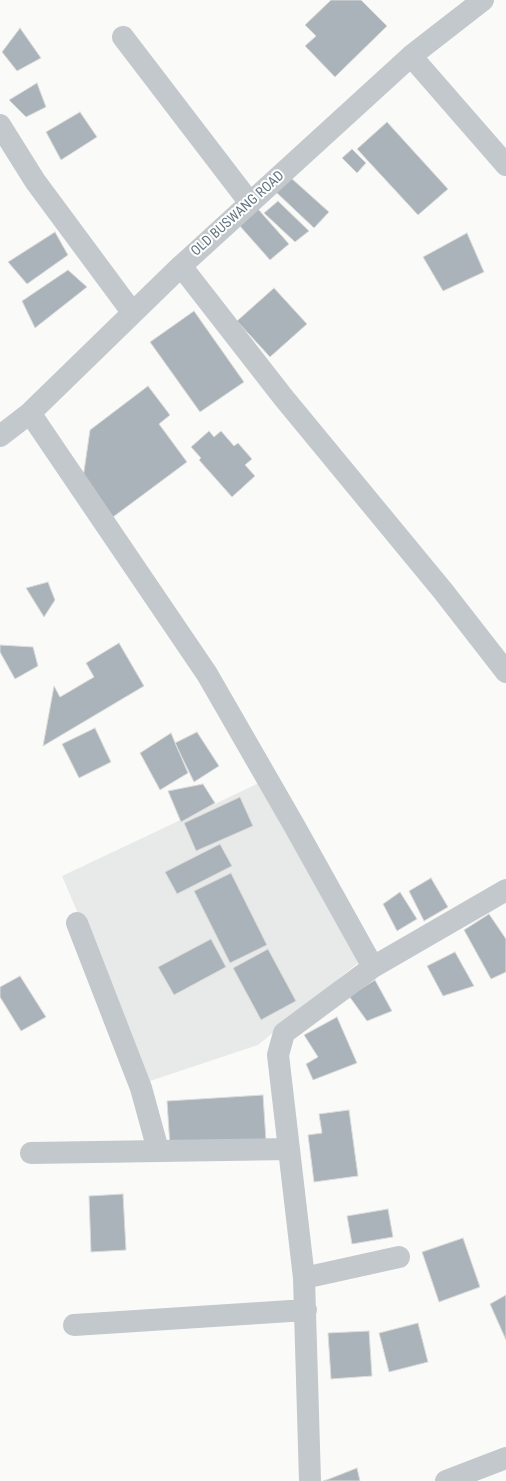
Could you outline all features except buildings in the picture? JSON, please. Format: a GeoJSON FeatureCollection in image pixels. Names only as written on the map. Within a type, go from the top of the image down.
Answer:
{"type":"FeatureCollection","features":[{"type":"Feature","properties":{"kind":"street","name":"OLD BUSWANG ROAD"},"geometry":{"type":"LineString","coordinates":[[0,436],[30,414],[132,312],[411,56],[484,0]]}},
{"type":"Feature","properties":{"kind":"street"},"geometry":{"type":"LineString","coordinates":[[123,37],[250,203]]}},
{"type":"Feature","properties":{"kind":"street"},"geometry":{"type":"LineString","coordinates":[[411,56],[506,165]]}},
{"type":"Feature","properties":{"kind":"street"},"geometry":{"type":"LineString","coordinates":[[0,125],[35,181],[132,312]]}},
{"type":"Feature","properties":{"kind":"street"},"geometry":{"type":"LineString","coordinates":[[181,266],[283,397],[443,591],[506,672]]}},
{"type":"Feature","properties":{"kind":"street"},"geometry":{"type":"LineString","coordinates":[[30,414],[207,674],[295,827],[373,968]]}},
{"type":"Feature","properties":{"kind":"street"},"geometry":{"type":"LineString","coordinates":[[310,1481],[304,1278],[278,1056],[284,1033],[373,968],[506,890]]}},
{"type":"Feature","properties":{"kind":"street"},"geometry":{"type":"LineString","coordinates":[[77,923],[141,1088],[158,1150]]}},
{"type":"Feature","properties":{"kind":"street"},"geometry":{"type":"LineString","coordinates":[[31,1153],[289,1149]]}},
{"type":"Feature","properties":{"kind":"street"},"geometry":{"type":"LineString","coordinates":[[304,1278],[398,1257]]}},
{"type":"Feature","properties":{"kind":"street"},"geometry":{"type":"LineString","coordinates":[[74,1325],[306,1310]]}},
{"type":"Feature","properties":{"kind":"street"},"geometry":{"type":"LineString","coordinates":[[446,1481],[506,1458]]}},
{"type":"Feature","properties":{"kind":"shaded area"},"geometry":{"type":"Polygon","coordinates":[[[259,783],[359,962],[258,1045],[150,1081],[62,876],[259,783]]]}}]}
